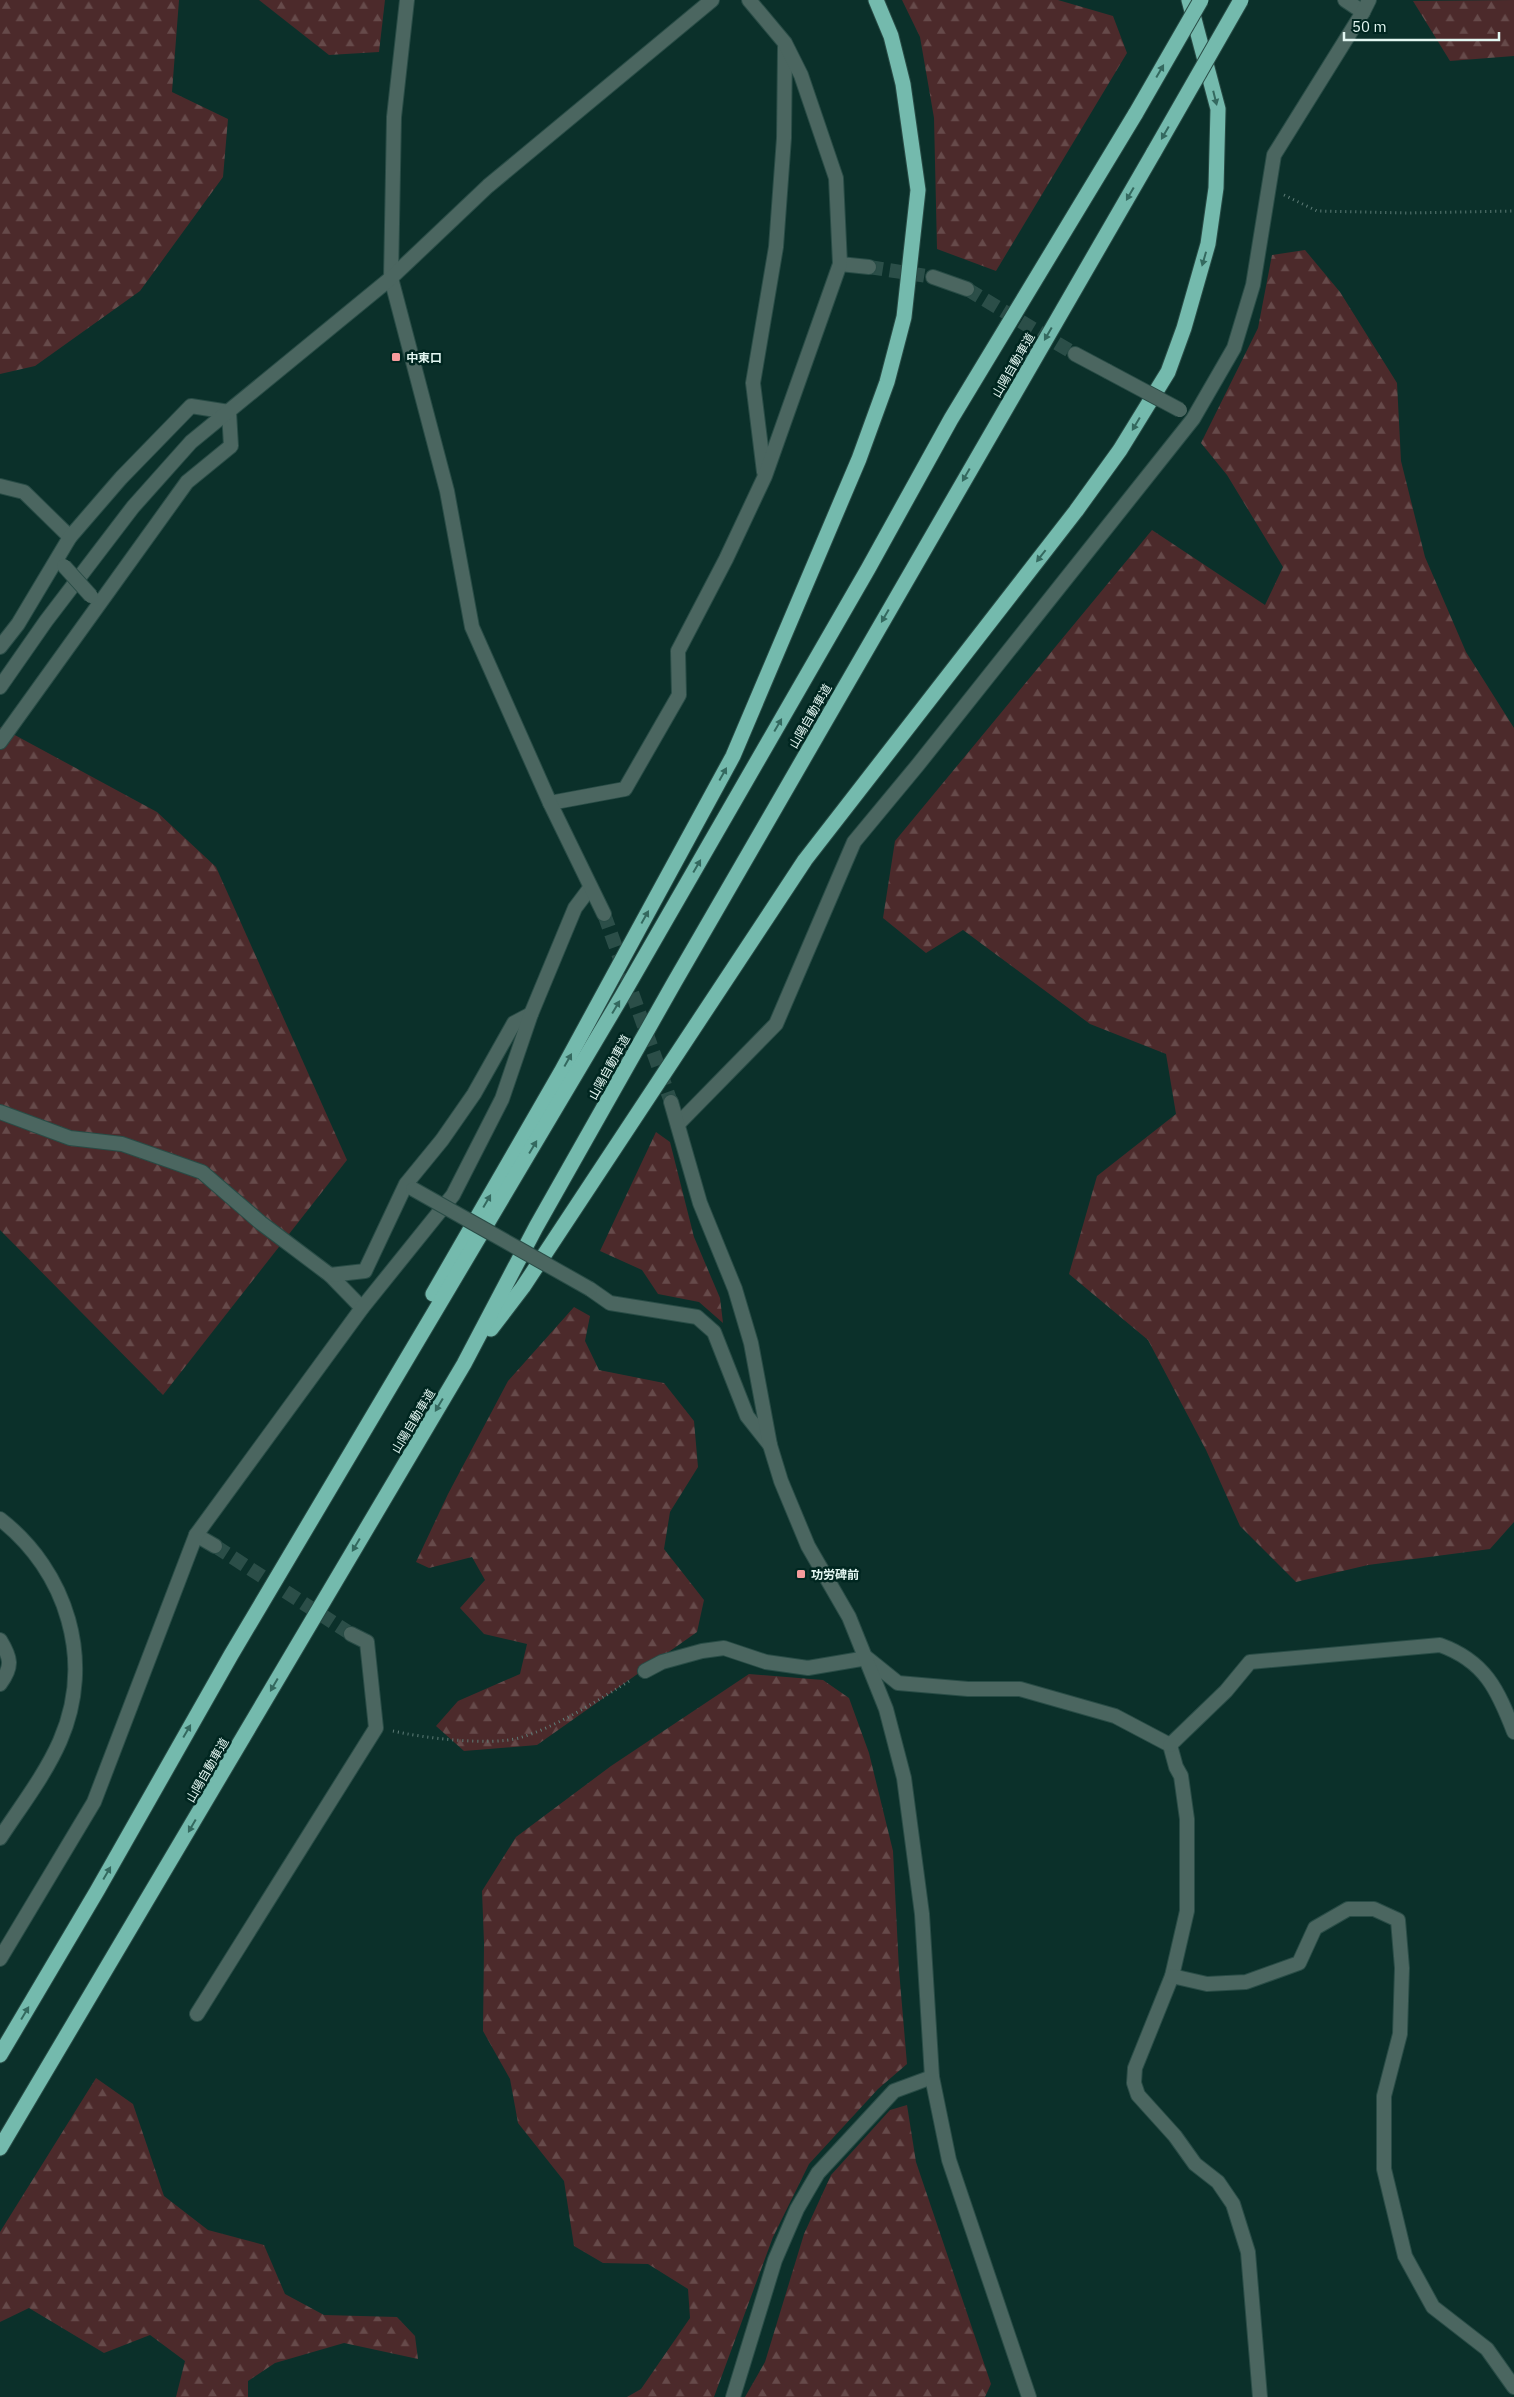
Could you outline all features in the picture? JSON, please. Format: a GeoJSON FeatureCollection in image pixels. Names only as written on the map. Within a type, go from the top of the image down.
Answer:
{"type":"FeatureCollection","features":[{"type":"Feature","properties":{"kind":"highway"},"geometry":{"type":"LineString","coordinates":[[231,1655],[433,1294],[561,1072],[733,756],[859,459],[887,382],[904,317],[918,190],[903,84],[890,36],[876,0]]}},
{"type":"Feature","properties":{"kind":"highway"},"geometry":{"type":"LineString","coordinates":[[464,1364],[523,1287],[805,860],[1076,511],[1120,450],[1168,372],[1184,328],[1208,244],[1216,188],[1218,109],[1189,0]]}},
{"type":"Feature","properties":{"kind":"highway","name":"山陽自動車道"},"geometry":{"type":"LineString","coordinates":[[0,2055],[97,1891],[231,1655],[622,996],[863,578],[951,419],[1136,113],[1201,0]]}},
{"type":"Feature","properties":{"kind":"highway","name":"山陽自動車道"},"geometry":{"type":"LineString","coordinates":[[0,2148],[464,1364],[536,1227],[674,983],[1242,0]]}},
{"type":"Feature","properties":{"kind":"street"},"geometry":{"type":"LineString","coordinates":[[407,0],[394,117],[391,278],[447,491],[472,626],[550,803],[604,914]]}},
{"type":"Feature","properties":{"kind":"street"},"geometry":{"type":"LineString","coordinates":[[0,687],[46,621],[133,507],[191,442],[230,412],[391,278],[488,186],[712,0]]}},
{"type":"Feature","properties":{"kind":"street"},"geometry":{"type":"LineString","coordinates":[[550,803],[625,789],[679,696],[678,651],[726,559],[765,476],[840,264],[836,178],[802,75],[785,43],[749,0]]}},
{"type":"Feature","properties":{"kind":"street"},"geometry":{"type":"LineString","coordinates":[[678,1124],[776,1024],[854,842],[917,766],[1193,419],[1234,348],[1253,284],[1274,155],[1366,6],[1345,0]]}},
{"type":"Feature","properties":{"kind":"street"},"geometry":{"type":"LineString","coordinates":[[765,476],[753,383],[776,247],[784,138],[785,43]]}},
{"type":"Feature","properties":{"kind":"street"},"geometry":{"type":"LineString","coordinates":[[840,264],[869,267]]}},
{"type":"Feature","properties":{"kind":"street"},"geometry":{"type":"LineString","coordinates":[[933,277],[967,289]]}},
{"type":"Feature","properties":{"kind":"street"},"geometry":{"type":"LineString","coordinates":[[1075,354],[1180,410],[1193,419]]}},
{"type":"Feature","properties":{"kind":"street"},"geometry":{"type":"LineString","coordinates":[[0,647],[60,562],[70,536],[121,478],[191,406],[230,412]]}},
{"type":"Feature","properties":{"kind":"street"},"geometry":{"type":"LineString","coordinates":[[0,742],[95,600],[187,482],[231,446],[230,412]]}},
{"type":"Feature","properties":{"kind":"street"},"geometry":{"type":"LineString","coordinates":[[0,486],[24,492],[70,536]]}},
{"type":"Feature","properties":{"kind":"street"},"geometry":{"type":"LineString","coordinates":[[60,562],[95,600]]}},
{"type":"Feature","properties":{"kind":"street"},"geometry":{"type":"LineString","coordinates":[[0,1959],[94,1802],[196,1535],[362,1308],[453,1195],[502,1100],[531,1014],[575,908],[590,888]]}},
{"type":"Feature","properties":{"kind":"street"},"geometry":{"type":"LineString","coordinates":[[330,1275],[365,1271],[410,1186],[474,1094],[514,1023],[531,1014]]}},
{"type":"Feature","properties":{"kind":"street"},"geometry":{"type":"LineString","coordinates":[[671,1102],[700,1203],[735,1289],[751,1343],[770,1445],[781,1481],[808,1546],[849,1616],[886,1709],[904,1778],[922,1914],[932,2077],[949,2160],[1029,2397]]}},
{"type":"Feature","properties":{"kind":"street"},"geometry":{"type":"LineString","coordinates":[[0,1112],[70,1138],[122,1144],[202,1172],[261,1223],[330,1275],[362,1308]]}},
{"type":"Feature","properties":{"kind":"street"},"geometry":{"type":"LineString","coordinates":[[410,1186],[590,1289],[610,1303],[697,1317],[714,1332],[747,1416],[770,1445]]}},
{"type":"Feature","properties":{"kind":"street"},"geometry":{"type":"LineString","coordinates":[[0,1518],[34,1550],[52,1576],[68,1620],[75,1658],[72,1696],[61,1740],[50,1762],[0,1838]]}},
{"type":"Feature","properties":{"kind":"street"},"geometry":{"type":"LineString","coordinates":[[196,1535],[215,1546]]}},
{"type":"Feature","properties":{"kind":"street"},"geometry":{"type":"LineString","coordinates":[[198,2014],[376,1728],[367,1642],[351,1634]]}},
{"type":"Feature","properties":{"kind":"street"},"geometry":{"type":"LineString","coordinates":[[0,1640],[8,1652],[10,1664],[9,1672],[0,1684]]}},
{"type":"Feature","properties":{"kind":"street"},"geometry":{"type":"LineString","coordinates":[[1170,1746],[1226,1691],[1250,1662],[1440,1645],[1457,1651],[1480,1668],[1499,1693],[1514,1732]]}},
{"type":"Feature","properties":{"kind":"street"},"geometry":{"type":"LineString","coordinates":[[645,1671],[662,1662],[702,1651],[724,1648],[766,1662],[808,1668],[867,1658],[898,1683],[968,1689],[1020,1689],[1115,1716],[1170,1746],[1176,1767],[1181,1776],[1187,1819],[1187,1911],[1172,1976],[1135,2068],[1134,2083],[1138,2095],[1175,2136],[1195,2164],[1218,2182],[1233,2204],[1248,2252],[1260,2397]]}},
{"type":"Feature","properties":{"kind":"street"},"geometry":{"type":"LineString","coordinates":[[1172,1976],[1207,1984],[1246,1982],[1299,1963],[1316,1928],[1348,1909],[1374,1909],[1398,1920],[1402,1968],[1400,2034],[1384,2096],[1384,2170],[1405,2256],[1433,2307],[1487,2349],[1514,2387]]}},
{"type":"Feature","properties":{"kind":"street"},"geometry":{"type":"LineString","coordinates":[[732,2397],[776,2260],[797,2209],[818,2172],[894,2091],[932,2077]]}},
{"type":"Feature","properties":{"kind":"path"},"geometry":{"type":"LineString","coordinates":[[1269,187],[1317,211],[1408,213],[1514,211]]}},
{"type":"Feature","properties":{"kind":"path"},"geometry":{"type":"LineString","coordinates":[[376,1728],[446,1739],[518,1738],[598,1701],[645,1671]]}},
{"type":"Feature","properties":{"kind":"green space"},"geometry":{"type":"Polygon","coordinates":[[[0,0],[179,0],[172,92],[228,119],[223,177],[140,291],[35,366],[0,374],[0,0]]]}},
{"type":"Feature","properties":{"kind":"green space"},"geometry":{"type":"Polygon","coordinates":[[[259,0],[385,0],[379,52],[329,55],[259,0]]]}},
{"type":"Feature","properties":{"kind":"green space"},"geometry":{"type":"Polygon","coordinates":[[[902,0],[1058,0],[1113,16],[1127,53],[996,271],[937,249],[934,118],[920,37],[902,0]]]}},
{"type":"Feature","properties":{"kind":"green space"},"geometry":{"type":"Polygon","coordinates":[[[1514,0],[1514,56],[1450,61],[1413,1],[1514,0]]]}},
{"type":"Feature","properties":{"kind":"green space"},"geometry":{"type":"Polygon","coordinates":[[[1305,250],[1340,292],[1397,383],[1401,461],[1425,557],[1466,652],[1514,728],[1514,1522],[1490,1549],[1368,1565],[1296,1582],[1240,1526],[1206,1450],[1148,1340],[1069,1274],[1097,1176],[1176,1114],[1166,1054],[1090,1024],[963,930],[926,953],[883,918],[895,841],[1152,530],[1265,605],[1283,567],[1227,475],[1201,443],[1258,328],[1272,255],[1305,250]]]}},
{"type":"Feature","properties":{"kind":"green space"},"geometry":{"type":"Polygon","coordinates":[[[0,727],[157,812],[216,867],[347,1160],[163,1395],[0,1230],[0,727]]]}},
{"type":"Feature","properties":{"kind":"green space"},"geometry":{"type":"Polygon","coordinates":[[[656,1132],[670,1142],[694,1237],[720,1298],[723,1323],[699,1302],[658,1294],[642,1270],[600,1251],[656,1132]]]}},
{"type":"Feature","properties":{"kind":"green space"},"geometry":{"type":"Polygon","coordinates":[[[574,1307],[590,1316],[585,1341],[599,1370],[664,1383],[694,1421],[698,1467],[670,1512],[664,1549],[704,1600],[697,1632],[537,1745],[464,1751],[436,1726],[458,1701],[520,1674],[527,1644],[484,1634],[460,1608],[485,1580],[472,1557],[429,1568],[416,1562],[448,1494],[508,1381],[574,1307]]]}},
{"type":"Feature","properties":{"kind":"green space"},"geometry":{"type":"Polygon","coordinates":[[[749,1674],[823,1680],[849,1698],[869,1753],[893,1851],[899,1970],[907,2064],[878,2089],[809,2164],[773,2237],[714,2397],[627,2397],[641,2389],[690,2318],[688,2289],[648,2264],[603,2263],[574,2246],[564,2181],[518,2123],[510,2079],[483,2031],[484,1943],[482,1891],[516,1837],[611,1766],[749,1674]]]}},
{"type":"Feature","properties":{"kind":"green space"},"geometry":{"type":"Polygon","coordinates":[[[96,2078],[133,2104],[164,2196],[208,2230],[264,2245],[285,2294],[324,2315],[397,2317],[415,2336],[418,2359],[344,2343],[275,2363],[248,2381],[248,2397],[176,2397],[185,2361],[150,2335],[104,2353],[29,2308],[0,2322],[0,2232],[96,2078]]]}},
{"type":"Feature","properties":{"kind":"green space"},"geometry":{"type":"Polygon","coordinates":[[[907,2105],[916,2162],[991,2384],[985,2397],[745,2397],[765,2362],[804,2234],[831,2175],[890,2110],[907,2105]]]}},
{"type":"Feature","properties":{"kind":"tunnel"},"geometry":{"type":"LineString","coordinates":[[869,267],[933,277]]}},
{"type":"Feature","properties":{"kind":"tunnel"},"geometry":{"type":"LineString","coordinates":[[967,289],[1075,354]]}},
{"type":"Feature","properties":{"kind":"tunnel"},"geometry":{"type":"LineString","coordinates":[[604,914],[671,1102]]}},
{"type":"Feature","properties":{"kind":"tunnel"},"geometry":{"type":"LineString","coordinates":[[215,1546],[351,1634]]}},
{"type":"Feature","properties":{"kind":"place","name":"中東口"},"geometry":{"type":"Point","coordinates":[396,357]}},
{"type":"Feature","properties":{"kind":"place","name":"功労碑前"},"geometry":{"type":"Point","coordinates":[801,1574]}}]}
